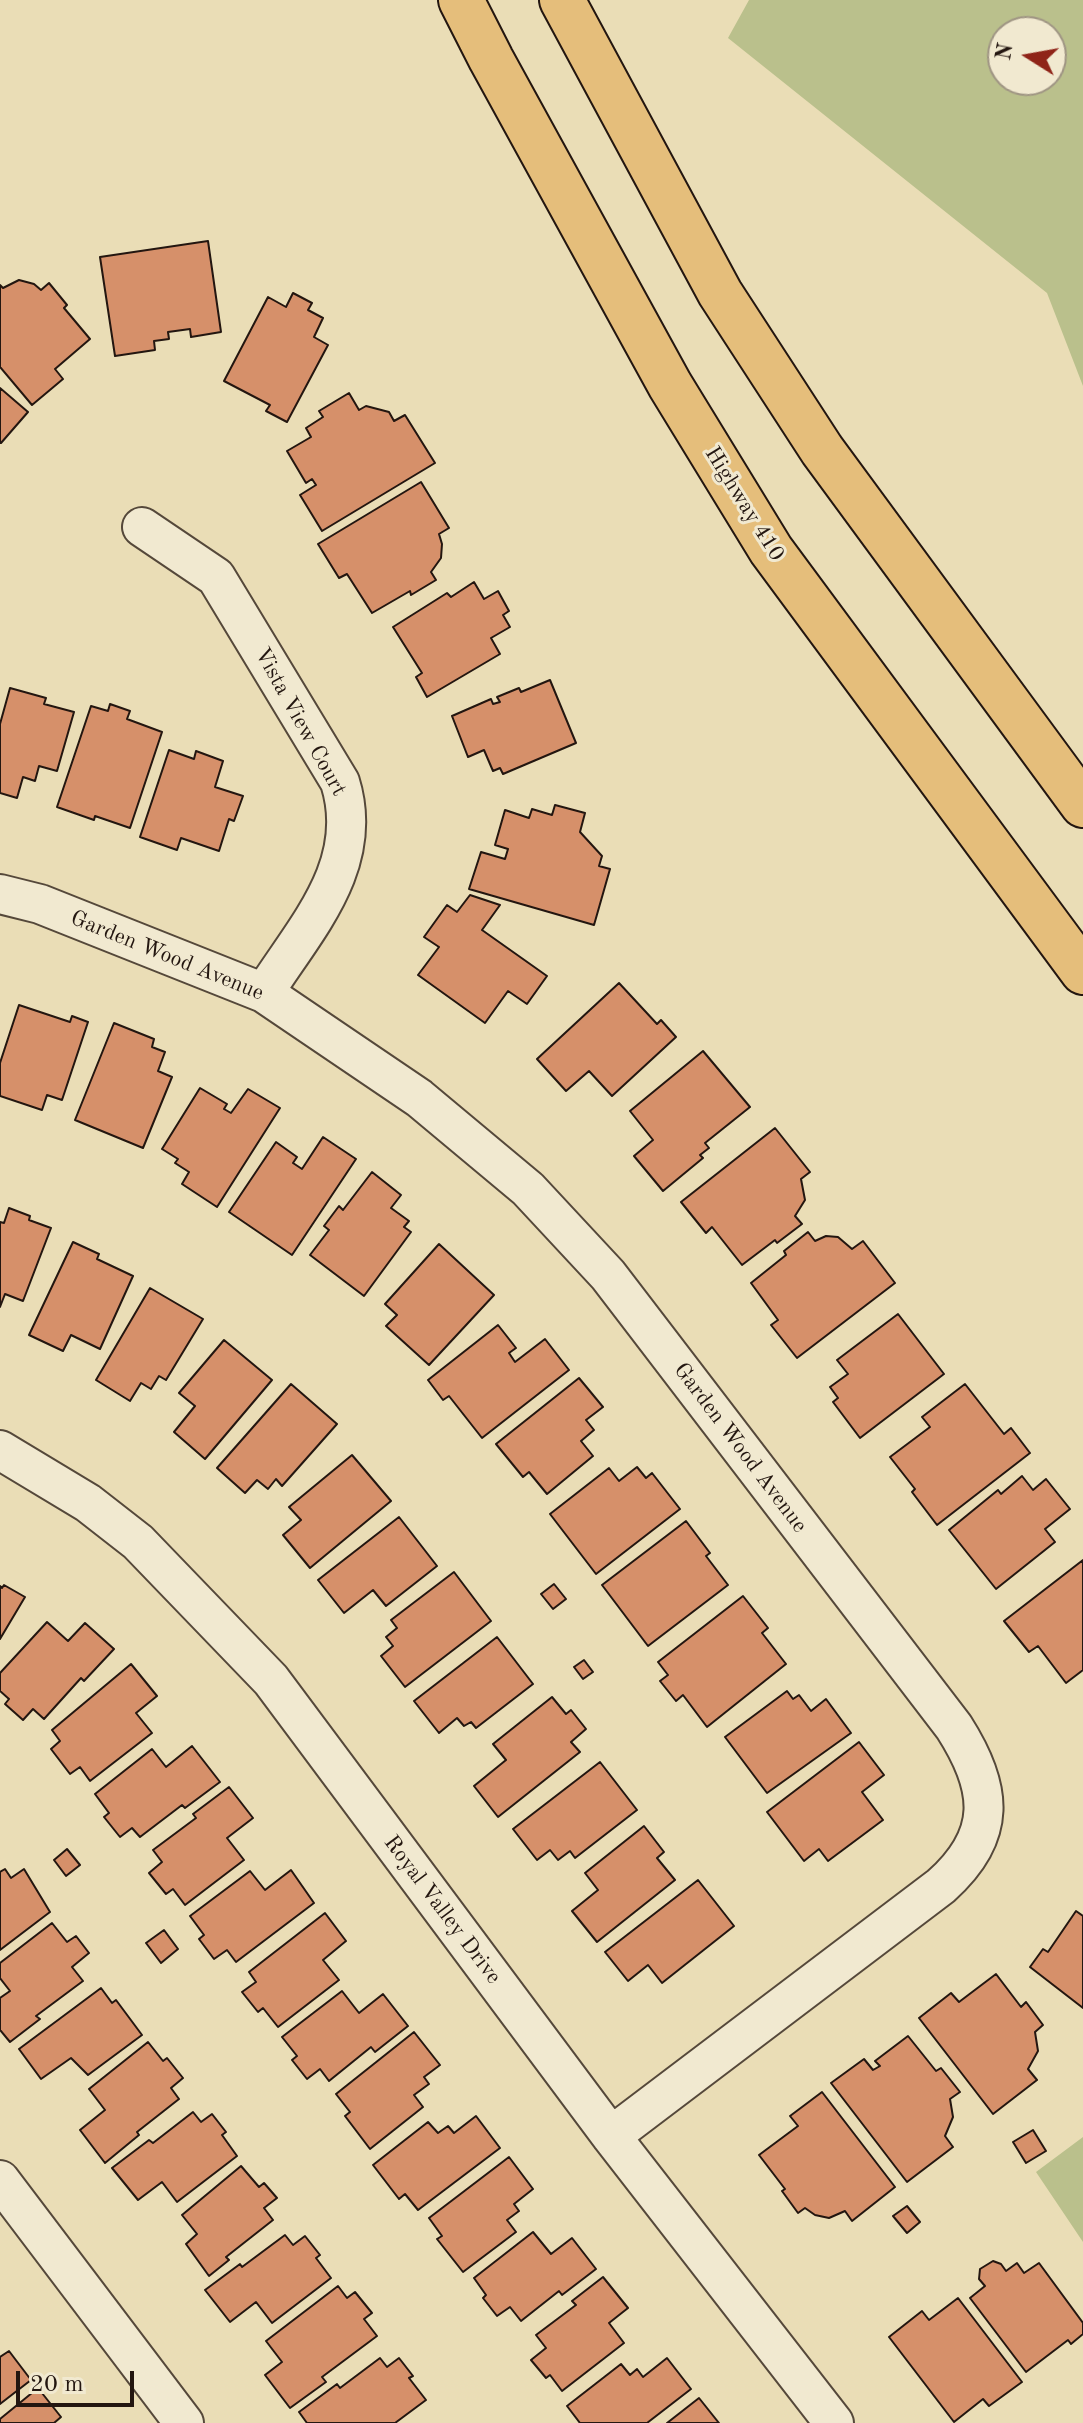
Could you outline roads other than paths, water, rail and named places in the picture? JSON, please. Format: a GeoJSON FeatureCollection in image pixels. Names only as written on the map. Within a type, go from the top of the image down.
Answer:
{"type":"FeatureCollection","features":[{"type":"Feature","properties":{"kind":"highway","name":"Highway 410"},"geometry":{"type":"LineString","coordinates":[[461,0],[670,385],[771,550],[1083,972]]}},
{"type":"Feature","properties":{"kind":"highway"},"geometry":{"type":"LineString","coordinates":[[564,3],[720,293],[822,450],[1083,805]]}},
{"type":"Feature","properties":{"kind":"street","name":"Vista View Court"},"geometry":{"type":"LineString","coordinates":[[142,527],[216,577],[340,782],[347,804],[344,858],[334,885],[264,993]]}},
{"type":"Feature","properties":{"kind":"street","name":"Garden Wood Avenue"},"geometry":{"type":"LineString","coordinates":[[0,894],[40,904],[264,993],[419,1098],[528,1189],[608,1275],[967,1748],[984,1793],[983,1817],[975,1845],[963,1867],[611,2136]]}},
{"type":"Feature","properties":{"kind":"street","name":"Royal Valley Drive"},"geometry":{"type":"LineString","coordinates":[[0,1450],[88,1503],[138,1542],[271,1680],[611,2136],[834,2423]]}},
{"type":"Feature","properties":{"kind":"street"},"geometry":{"type":"LineString","coordinates":[[0,2180],[184,2423]]}}]}
